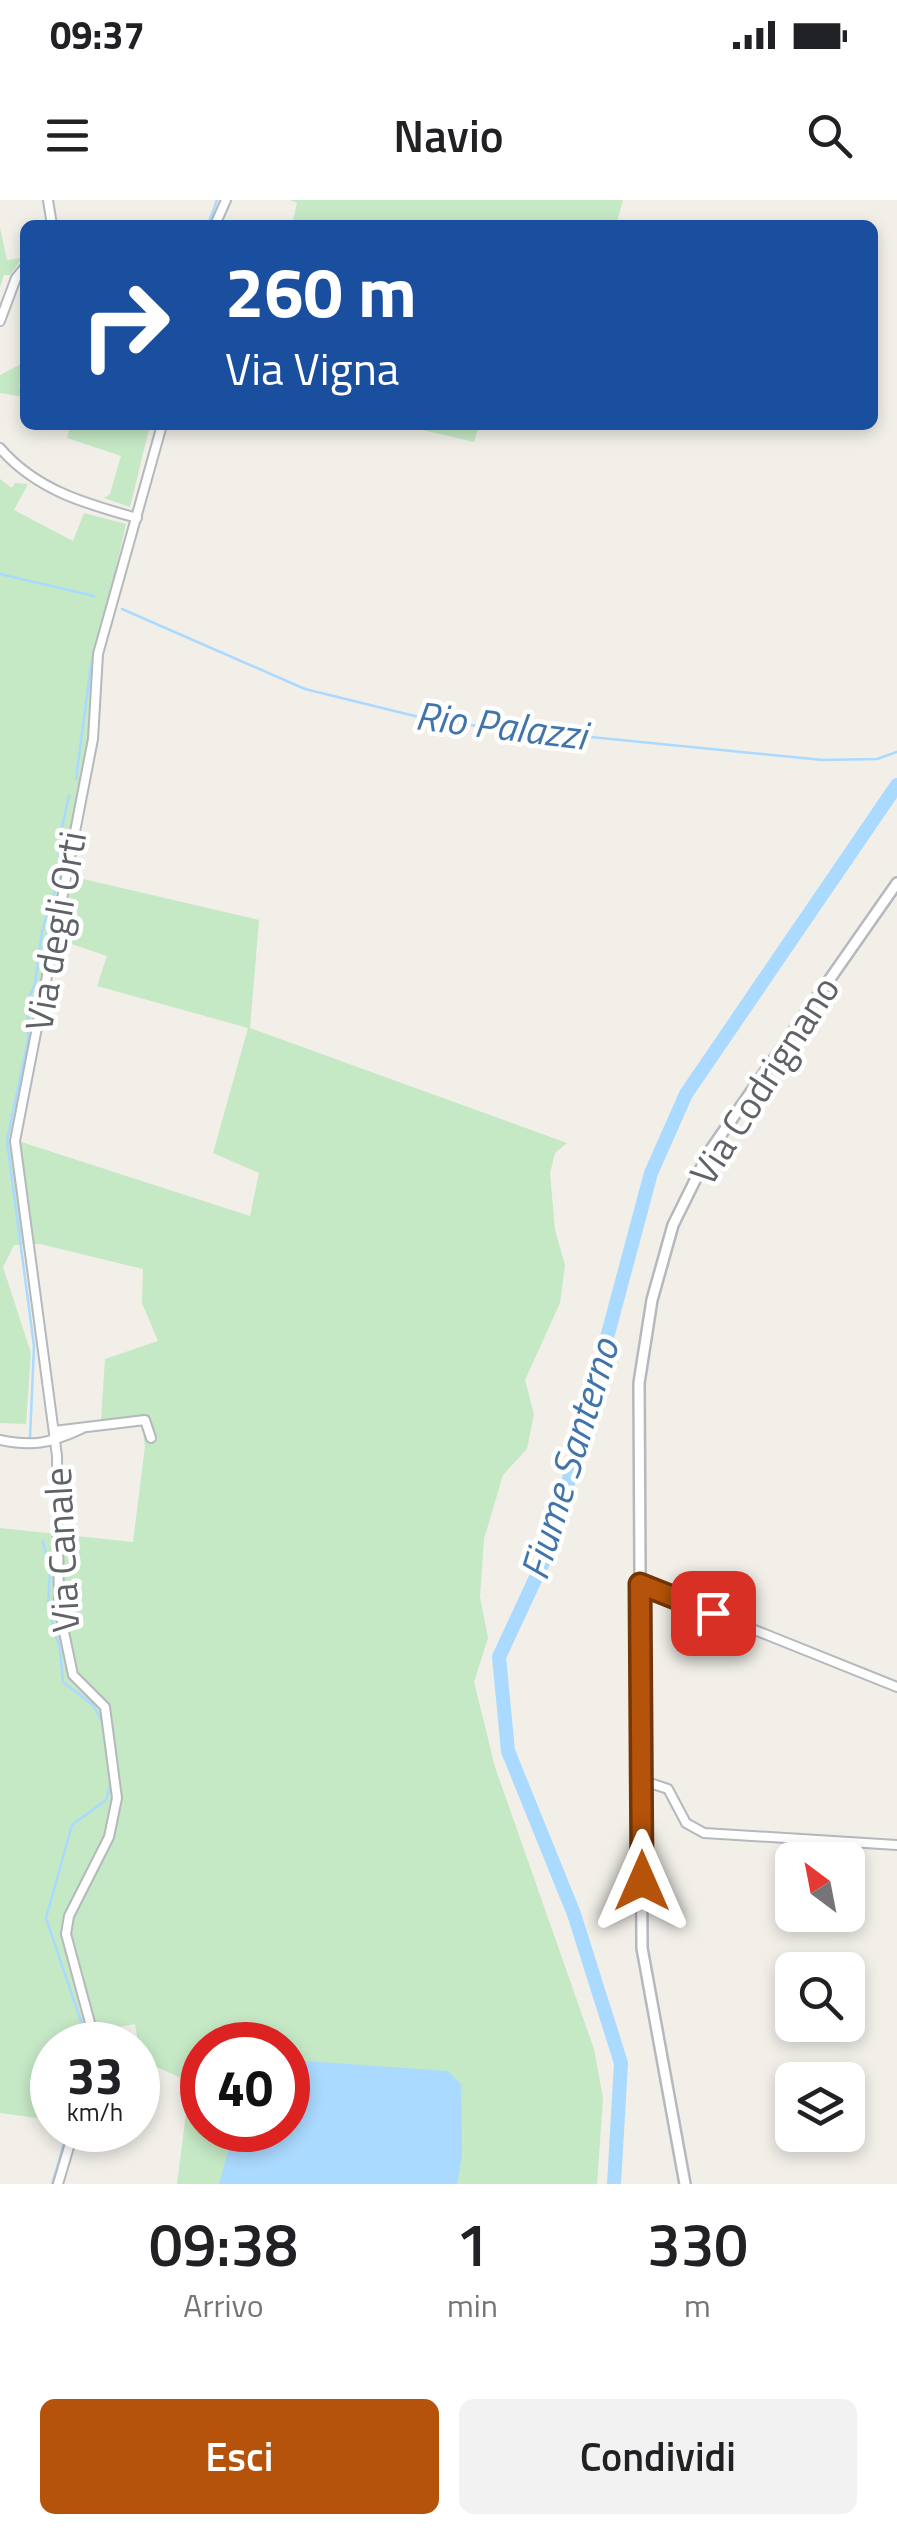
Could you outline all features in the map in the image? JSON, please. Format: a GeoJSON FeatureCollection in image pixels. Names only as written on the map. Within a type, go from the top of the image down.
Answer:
{"type":"FeatureCollection","features":[{"type":"Feature","properties":{"kind":"street"},"geometry":{"type":"LineString","coordinates":[[0,321],[20,273]]}},
{"type":"Feature","properties":{"kind":"street","name":"Via degli Orti"},"geometry":{"type":"LineString","coordinates":[[55,1444],[15,1142],[93,739],[98,654],[132,517],[160,430]]}},
{"type":"Feature","properties":{"kind":"street"},"geometry":{"type":"LineString","coordinates":[[0,448],[20,469],[56,492],[132,517]]}},
{"type":"Feature","properties":{"kind":"street","name":"Via Codrignano"},"geometry":{"type":"LineString","coordinates":[[685,2184],[642,1948],[639,1384],[652,1300],[673,1225],[709,1152],[897,883]]}},
{"type":"Feature","properties":{"kind":"street"},"geometry":{"type":"LineString","coordinates":[[54,1431],[145,1420],[150,1438]]}},
{"type":"Feature","properties":{"kind":"street"},"geometry":{"type":"LineString","coordinates":[[0,1440],[26,1446],[55,1444],[86,1427]]}},
{"type":"Feature","properties":{"kind":"street","name":"Via Canale"},"geometry":{"type":"LineString","coordinates":[[55,1444],[56,1557],[66,1652],[76,1681],[104,1707],[118,1798],[108,1837],[69,1916],[66,1934],[90,2022]]}},
{"type":"Feature","properties":{"kind":"street"},"geometry":{"type":"LineString","coordinates":[[640,1584],[897,1687]]}},
{"type":"Feature","properties":{"kind":"street"},"geometry":{"type":"LineString","coordinates":[[641,1780],[668,1789],[686,1823],[696,1831],[897,1844]]}},
{"type":"Feature","properties":{"kind":"street"},"geometry":{"type":"LineString","coordinates":[[58,2184],[67,2152]]}},
{"type":"Feature","properties":{"kind":"green space"},"geometry":{"type":"Polygon","coordinates":[[[290,200],[623,200],[617,220],[293,220],[297,203],[290,200]]]}},
{"type":"Feature","properties":{"kind":"green space"},"geometry":{"type":"Polygon","coordinates":[[[0,228],[7,260],[20,261],[10,275],[4,275],[0,287],[0,228]]]}},
{"type":"Feature","properties":{"kind":"green space"},"geometry":{"type":"Polygon","coordinates":[[[20,365],[20,396],[0,393],[0,375],[20,365]]]}},
{"type":"Feature","properties":{"kind":"green space"},"geometry":{"type":"Polygon","coordinates":[[[69,430],[149,430],[130,507],[104,498],[110,494],[121,456],[67,438],[69,430]]]}},
{"type":"Feature","properties":{"kind":"green space"},"geometry":{"type":"Polygon","coordinates":[[[422,430],[478,430],[474,442],[422,430]]]}},
{"type":"Feature","properties":{"kind":"green space"},"geometry":{"type":"Polygon","coordinates":[[[0,479],[12,488],[15,483],[28,484],[14,510],[73,541],[84,513],[126,524],[99,643],[93,739],[66,875],[259,920],[250,1028],[567,1143],[555,1153],[550,1173],[555,1230],[565,1265],[560,1303],[525,1380],[534,1414],[527,1449],[503,1475],[484,1539],[480,1597],[488,1638],[474,1682],[495,1767],[594,2049],[603,2098],[597,2184],[177,2184],[181,2152],[310,2152],[310,2022],[180,2022],[180,2078],[160,2069],[160,2022],[30,2022],[30,2117],[0,2113],[0,1528],[133,1542],[145,1446],[141,1418],[101,1420],[105,1359],[158,1341],[142,1303],[143,1269],[40,1244],[14,1245],[3,1267],[31,1353],[26,1424],[0,1423],[0,479]],[[51,937],[9,1138],[250,1216],[259,1173],[213,1153],[248,1028],[97,986],[107,956],[51,937]]]}},
{"type":"Feature","properties":{"kind":"water"},"geometry":{"type":"Polygon","coordinates":[[[310,2061],[448,2071],[461,2084],[462,2156],[457,2184],[219,2184],[228,2152],[310,2152],[310,2061]]]}},
{"type":"Feature","properties":{"kind":"waterway"},"geometry":{"type":"LineString","coordinates":[[210,220],[217,200]]}},
{"type":"Feature","properties":{"kind":"waterway"},"geometry":{"type":"LineString","coordinates":[[76,779],[91,665],[156,430]]}},
{"type":"Feature","properties":{"kind":"waterway","name":"Rio Palazzi"},"geometry":{"type":"LineString","coordinates":[[0,574],[94,596]]}},
{"type":"Feature","properties":{"kind":"waterway","name":"Rio Palazzi"},"geometry":{"type":"LineString","coordinates":[[122,609],[305,689],[439,722],[823,760],[877,759],[897,752]]}},
{"type":"Feature","properties":{"kind":"waterway","name":"Fiume Santerno"},"geometry":{"type":"LineString","coordinates":[[614,2184],[621,2063],[574,1914],[508,1751],[499,1657],[552,1543],[651,1173],[686,1094],[897,785]]}},
{"type":"Feature","properties":{"kind":"waterway"},"geometry":{"type":"LineString","coordinates":[[30,1438],[34,1346],[7,1141],[28,1040],[28,999],[35,985],[42,932],[59,877],[60,836],[69,796]]}},
{"type":"Feature","properties":{"kind":"waterway"},"geometry":{"type":"LineString","coordinates":[[43,1541],[50,1571],[48,1608],[60,1649],[63,1682],[93,1705],[104,1725]]}},
{"type":"Feature","properties":{"kind":"waterway"},"geometry":{"type":"LineString","coordinates":[[81,2022],[46,1918],[72,1825],[106,1800],[111,1782]]}},
{"type":"Feature","properties":{"kind":"waterway"},"geometry":{"type":"LineString","coordinates":[[52,2184],[61,2152]]}},
{"type":"Feature","properties":{"kind":"route"},"geometry":{"type":"LineString","coordinates":[[642,1881],[640,1584],[713,1613]]}}]}
